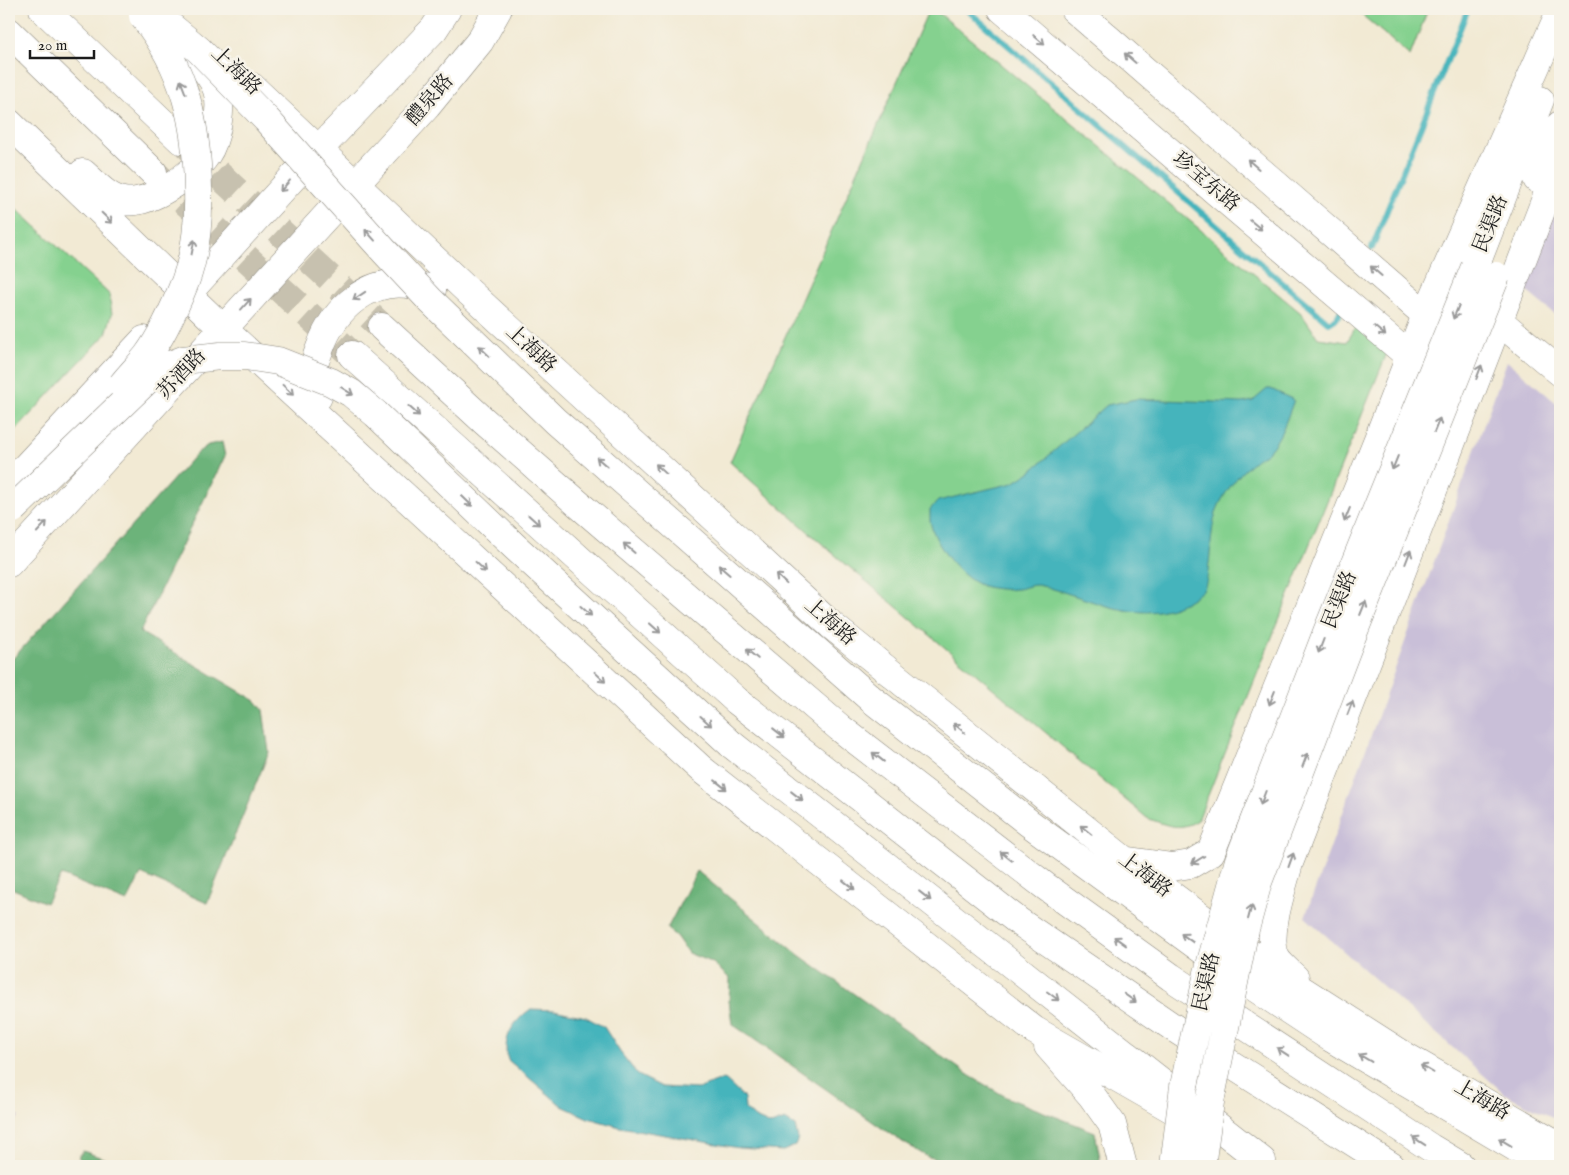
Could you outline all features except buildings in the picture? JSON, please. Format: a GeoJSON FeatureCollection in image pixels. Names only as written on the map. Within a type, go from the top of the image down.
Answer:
{"type":"FeatureCollection","features":[{"type":"Feature","properties":{"kind":"main road"},"geometry":{"type":"LineString","coordinates":[[43,9],[181,140]]}},
{"type":"Feature","properties":{"kind":"main road"},"geometry":{"type":"LineString","coordinates":[[10,503],[148,355],[165,325],[186,280],[199,216],[197,143],[184,91],[175,68],[156,33],[136,9]]}},
{"type":"Feature","properties":{"kind":"main road"},"geometry":{"type":"LineString","coordinates":[[9,111],[107,194],[123,201],[135,201],[152,196],[186,176],[207,153],[216,132],[218,94],[210,76],[150,9]]}},
{"type":"Feature","properties":{"kind":"main road"},"geometry":{"type":"LineString","coordinates":[[150,9],[200,50],[385,252],[444,313],[555,421],[870,698],[1029,823],[1245,980],[1331,1038],[1547,1166]]}},
{"type":"Feature","properties":{"kind":"main road","name":"上海路"},"geometry":{"type":"LineString","coordinates":[[170,9],[354,185],[831,625],[1124,860],[1280,976],[1405,1056],[1560,1146]]}},
{"type":"Feature","properties":{"kind":"main road"},"geometry":{"type":"LineString","coordinates":[[10,503],[187,295],[318,150],[434,29],[447,9]]}},
{"type":"Feature","properties":{"kind":"main road","name":"醴泉路"},"geometry":{"type":"LineString","coordinates":[[354,185],[426,106],[480,42],[498,9]]}},
{"type":"Feature","properties":{"kind":"main road","name":"珍宝东路"},"geometry":{"type":"LineString","coordinates":[[1002,9],[1409,356]]}},
{"type":"Feature","properties":{"kind":"main road"},"geometry":{"type":"LineString","coordinates":[[1074,9],[1426,314]]}},
{"type":"Feature","properties":{"kind":"main road","name":"民渠路"},"geometry":{"type":"LineString","coordinates":[[1124,860],[1172,867],[1191,864],[1210,852],[1374,448],[1426,314],[1560,12]]}},
{"type":"Feature","properties":{"kind":"main road"},"geometry":{"type":"LineString","coordinates":[[9,32],[153,172]]}},
{"type":"Feature","properties":{"kind":"main road","name":"民渠路"},"geometry":{"type":"LineString","coordinates":[[1201,1166],[1212,1093],[1244,933],[1258,882],[1348,646],[1485,272],[1560,50]]}},
{"type":"Feature","properties":{"kind":"main road"},"geometry":{"type":"LineString","coordinates":[[9,123],[223,330],[701,769],[1034,1030],[1266,1163]]}},
{"type":"Feature","properties":{"kind":"main road","name":"民渠路"},"geometry":{"type":"LineString","coordinates":[[1174,1166],[1184,1086],[1208,973],[1239,860],[1327,632],[1485,272],[1560,125]]}},
{"type":"Feature","properties":{"kind":"main road","name":"民渠路"},"geometry":{"type":"LineString","coordinates":[[1327,1006],[1286,970],[1276,958],[1272,936],[1277,906],[1293,854],[1560,162]]}},
{"type":"Feature","properties":{"kind":"main road","name":"苏酒路"},"geometry":{"type":"LineString","coordinates":[[9,563],[354,185]]}},
{"type":"Feature","properties":{"kind":"main road"},"geometry":{"type":"LineString","coordinates":[[445,534],[333,420],[318,399],[314,366],[329,326],[341,311],[358,296],[377,285],[401,282],[430,288],[568,383]]}},
{"type":"Feature","properties":{"kind":"main road"},"geometry":{"type":"LineString","coordinates":[[1499,321],[1560,372]]}},
{"type":"Feature","properties":{"kind":"main road"},"geometry":{"type":"LineString","coordinates":[[382,327],[484,421],[584,509],[840,728],[1045,886],[1171,978],[1461,1166]]}},
{"type":"Feature","properties":{"kind":"main road"},"geometry":{"type":"LineString","coordinates":[[352,355],[737,701],[1018,921],[1177,1030],[1391,1166]]}},
{"type":"Feature","properties":{"kind":"main road"},"geometry":{"type":"LineString","coordinates":[[10,503],[147,380],[165,367],[183,360],[220,356],[245,356],[278,360],[352,393],[514,546],[731,744],[1266,1163]]}},
{"type":"Feature","properties":{"kind":"main road"},"geometry":{"type":"LineString","coordinates":[[1034,1030],[1092,1096],[1112,1124],[1123,1166]]}},
{"type":"Feature","properties":{"kind":"shaded area"},"geometry":{"type":"Polygon","coordinates":[[[1560,196],[1560,319],[1524,289],[1560,196]]]}},
{"type":"Feature","properties":{"kind":"shaded area"},"geometry":{"type":"Polygon","coordinates":[[[1507,361],[1560,406],[1560,1121],[1505,1094],[1305,917],[1507,361]]]}},
{"type":"Feature","properties":{"kind":"shaded area"},"geometry":{"type":"Polygon","coordinates":[[[9,1107],[19,1117],[9,1129],[9,1107]]]}},
{"type":"Feature","properties":{"kind":"green space"},"geometry":{"type":"Polygon","coordinates":[[[929,9],[934,9],[1301,313],[1318,338],[1347,342],[1357,325],[1389,348],[1198,820],[1185,826],[1173,826],[1147,818],[829,550],[730,462],[929,9]]]}},
{"type":"Feature","properties":{"kind":"green space"},"geometry":{"type":"Polygon","coordinates":[[[1355,9],[1428,9],[1410,56],[1355,9]]]}},
{"type":"Feature","properties":{"kind":"green space"},"geometry":{"type":"Polygon","coordinates":[[[9,202],[109,294],[112,314],[106,334],[9,437],[9,202]]]}},
{"type":"Feature","properties":{"kind":"green space"},"geometry":{"type":"Polygon","coordinates":[[[222,442],[225,456],[140,632],[256,701],[263,710],[269,752],[207,903],[141,874],[127,902],[61,875],[46,903],[9,887],[9,663],[197,453],[208,445],[222,442]]]}},
{"type":"Feature","properties":{"kind":"green space"},"geometry":{"type":"Polygon","coordinates":[[[697,871],[799,955],[970,1076],[1008,1098],[1095,1132],[1100,1158],[1099,1166],[970,1166],[928,1157],[899,1140],[732,1024],[729,1001],[730,979],[713,963],[688,953],[676,936],[667,929],[697,871]]]}},
{"type":"Feature","properties":{"kind":"green space"},"geometry":{"type":"Polygon","coordinates":[[[83,1151],[124,1166],[87,1166],[78,1157],[83,1151]]]}},
{"type":"Feature","properties":{"kind":"water"},"geometry":{"type":"Polygon","coordinates":[[[1267,389],[1271,389],[1294,400],[1284,427],[1269,451],[1248,466],[1236,479],[1221,501],[1213,523],[1209,567],[1203,590],[1175,607],[1137,612],[1099,604],[1038,585],[1013,589],[987,587],[968,578],[959,570],[943,550],[932,529],[930,509],[938,501],[1013,483],[1030,472],[1107,405],[1136,399],[1242,403],[1253,401],[1267,389]]]}},
{"type":"Feature","properties":{"kind":"water"},"geometry":{"type":"Polygon","coordinates":[[[531,1009],[554,1010],[586,1017],[604,1027],[638,1075],[662,1087],[698,1089],[724,1079],[744,1098],[745,1109],[755,1118],[771,1125],[785,1120],[795,1126],[798,1139],[795,1146],[783,1151],[739,1148],[620,1127],[588,1118],[562,1106],[508,1060],[506,1045],[514,1024],[531,1009]]]}},
{"type":"Feature","properties":{"kind":"waterway"},"geometry":{"type":"LineString","coordinates":[[966,9],[1329,323],[1337,318],[1342,308]]}},
{"type":"Feature","properties":{"kind":"waterway"},"geometry":{"type":"LineString","coordinates":[[1372,248],[1468,9]]}},
{"type":"Feature","properties":{"kind":"tunnel"},"geometry":{"type":"LineString","coordinates":[[186,144],[382,327]]}},
{"type":"Feature","properties":{"kind":"tunnel"},"geometry":{"type":"LineString","coordinates":[[153,172],[352,355]]}}]}
